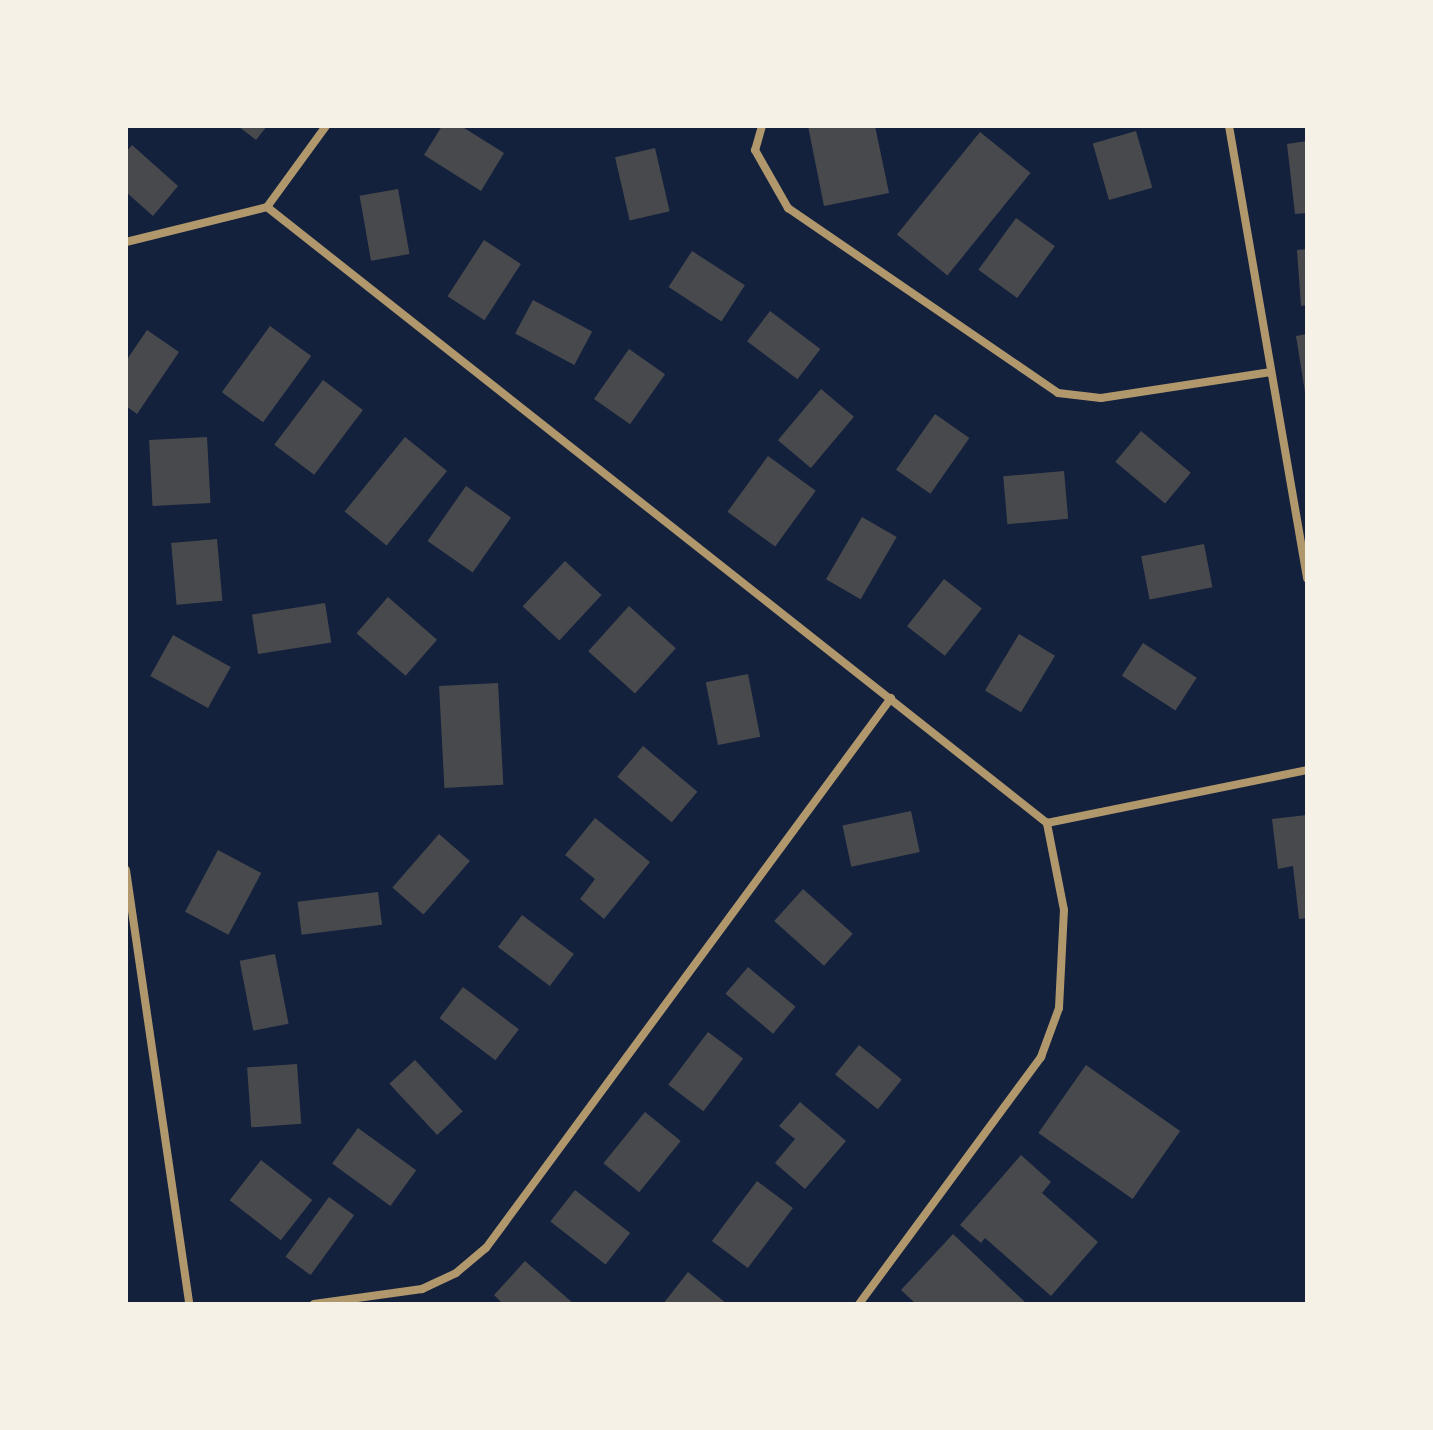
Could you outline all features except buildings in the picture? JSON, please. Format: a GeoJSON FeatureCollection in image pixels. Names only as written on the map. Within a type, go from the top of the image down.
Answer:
{"type":"FeatureCollection","features":[{"type":"Feature","properties":{"kind":"street"},"geometry":{"type":"LineString","coordinates":[[126,242],[267,207],[326,126]]}},
{"type":"Feature","properties":{"kind":"street"},"geometry":{"type":"LineString","coordinates":[[762,126],[755,150],[788,208],[1058,393],[1101,398],[1271,372]]}},
{"type":"Feature","properties":{"kind":"street"},"geometry":{"type":"LineString","coordinates":[[1229,126],[1307,578]]}},
{"type":"Feature","properties":{"kind":"street"},"geometry":{"type":"LineString","coordinates":[[267,207],[1047,823],[1064,910],[1059,1008],[1041,1057],[859,1304]]}},
{"type":"Feature","properties":{"kind":"street"},"geometry":{"type":"LineString","coordinates":[[314,1304],[422,1289],[456,1273],[486,1248],[891,698]]}},
{"type":"Feature","properties":{"kind":"street"},"geometry":{"type":"LineString","coordinates":[[1047,823],[1307,770]]}},
{"type":"Feature","properties":{"kind":"street"},"geometry":{"type":"LineString","coordinates":[[126,870],[189,1304]]}}]}
